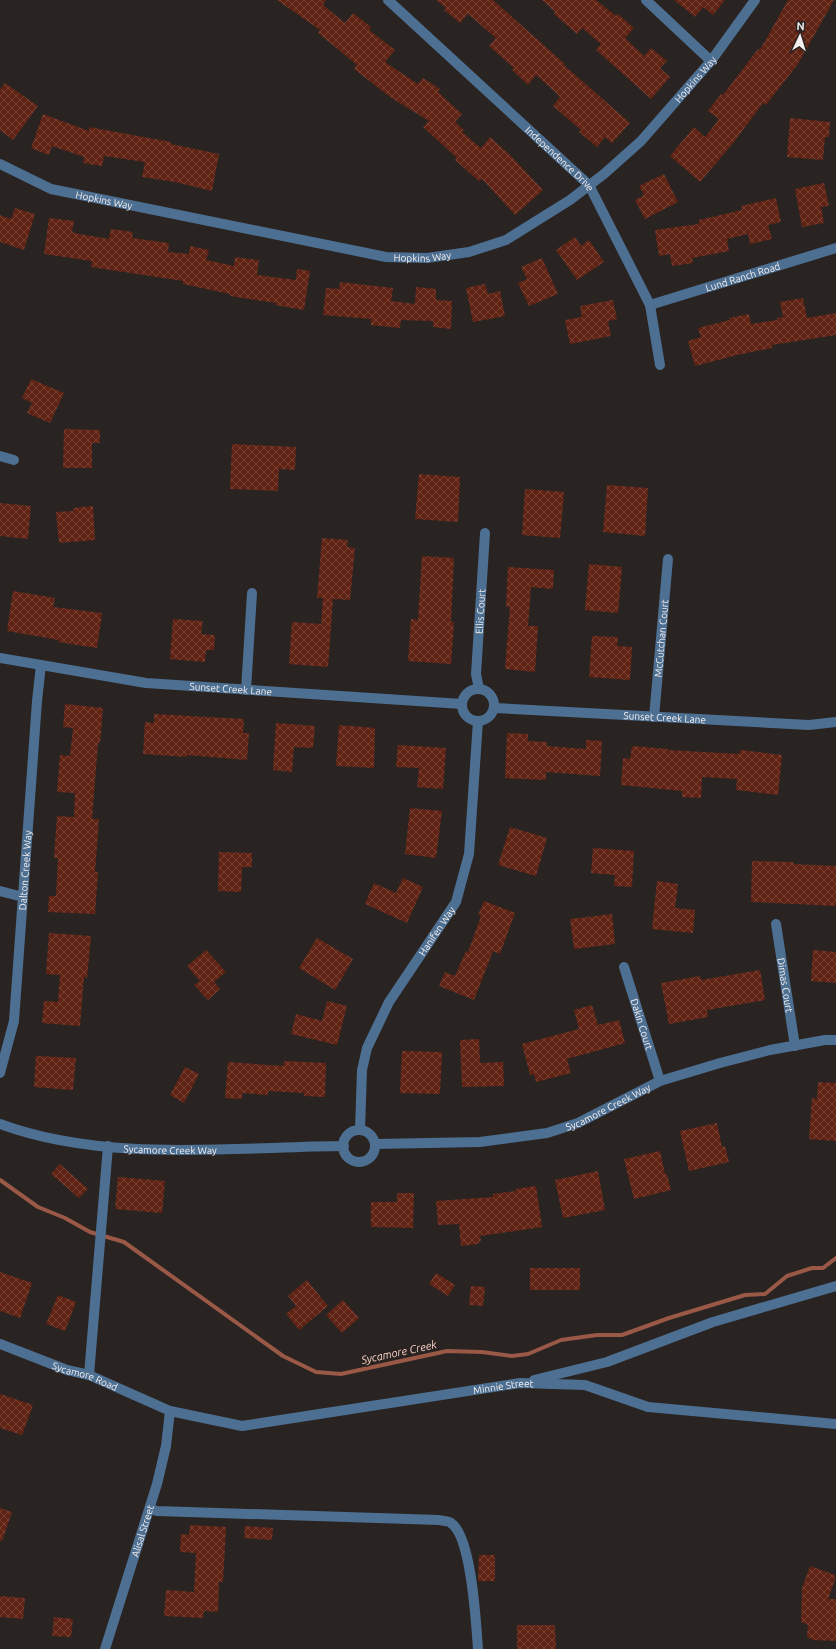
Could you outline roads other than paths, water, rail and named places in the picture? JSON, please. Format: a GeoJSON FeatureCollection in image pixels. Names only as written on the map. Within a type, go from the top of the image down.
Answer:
{"type":"FeatureCollection","features":[{"type":"Feature","properties":{"kind":"street","name":"Independence Drive"},"geometry":{"type":"LineString","coordinates":[[388,0],[589,185],[650,305],[660,365]]}},
{"type":"Feature","properties":{"kind":"street"},"geometry":{"type":"LineString","coordinates":[[646,0],[711,61]]}},
{"type":"Feature","properties":{"kind":"street","name":"Hopkins Way"},"geometry":{"type":"LineString","coordinates":[[0,164],[51,189],[386,256],[420,258],[469,252],[506,240],[570,200],[604,174],[641,141],[711,61],[755,0]]}},
{"type":"Feature","properties":{"kind":"street","name":"Lund Ranch Road"},"geometry":{"type":"LineString","coordinates":[[650,305],[836,248]]}},
{"type":"Feature","properties":{"kind":"street"},"geometry":{"type":"LineString","coordinates":[[0,456],[14,460]]}},
{"type":"Feature","properties":{"kind":"street","name":"Ellis Court"},"geometry":{"type":"LineString","coordinates":[[479,688],[476,674],[485,533]]}},
{"type":"Feature","properties":{"kind":"street","name":"McCutchan Court"},"geometry":{"type":"LineString","coordinates":[[654,717],[668,559]]}},
{"type":"Feature","properties":{"kind":"street"},"geometry":{"type":"LineString","coordinates":[[246,690],[252,593]]}},
{"type":"Feature","properties":{"kind":"street","name":"Sunset Creek Lane"},"geometry":{"type":"LineString","coordinates":[[0,658],[146,683],[462,704]]}},
{"type":"Feature","properties":{"kind":"street","name":"Dalton Creek Way"},"geometry":{"type":"LineString","coordinates":[[0,1073],[14,1022],[37,701],[41,665]]}},
{"type":"Feature","properties":{"kind":"street"},"geometry":{"type":"LineString","coordinates":[[479,688],[490,694],[494,703],[494,708],[488,718],[478,721],[472,720],[465,713],[462,704],[467,694],[474,689],[479,688]]}},
{"type":"Feature","properties":{"kind":"street","name":"Sunset Creek Lane"},"geometry":{"type":"LineString","coordinates":[[494,708],[809,725],[836,722]]}},
{"type":"Feature","properties":{"kind":"street","name":"Hanifen Way"},"geometry":{"type":"LineString","coordinates":[[360,1130],[362,1070],[367,1048],[389,1002],[456,902],[469,854],[478,721]]}},
{"type":"Feature","properties":{"kind":"street"},"geometry":{"type":"LineString","coordinates":[[0,891],[23,896]]}},
{"type":"Feature","properties":{"kind":"street","name":"Dimas Court"},"geometry":{"type":"LineString","coordinates":[[776,924],[795,1046]]}},
{"type":"Feature","properties":{"kind":"street","name":"Dakin Court"},"geometry":{"type":"LineString","coordinates":[[624,967],[660,1081]]}},
{"type":"Feature","properties":{"kind":"street","name":"Sycamore Creek Way"},"geometry":{"type":"LineString","coordinates":[[376,1144],[480,1142],[547,1133],[578,1124],[660,1081],[720,1063],[795,1046],[836,1040]]}},
{"type":"Feature","properties":{"kind":"street","name":"Sycamore Creek Way"},"geometry":{"type":"LineString","coordinates":[[0,1124],[36,1136],[86,1144],[138,1148],[201,1149],[344,1146]]}},
{"type":"Feature","properties":{"kind":"street"},"geometry":{"type":"LineString","coordinates":[[355,1130],[366,1131],[371,1135],[376,1144],[369,1159],[360,1162],[350,1159],[346,1154],[344,1146],[345,1139],[348,1134],[355,1130]]}},
{"type":"Feature","properties":{"kind":"street"},"geometry":{"type":"LineString","coordinates":[[89,1375],[108,1146]]}},
{"type":"Feature","properties":{"kind":"street"},"geometry":{"type":"LineString","coordinates":[[520,1383],[607,1362],[713,1322],[836,1286]]}},
{"type":"Feature","properties":{"kind":"street","name":"Sycamore Road"},"geometry":{"type":"LineString","coordinates":[[0,1344],[67,1370],[89,1375],[170,1411]]}},
{"type":"Feature","properties":{"kind":"street","name":"Minnie Street"},"geometry":{"type":"LineString","coordinates":[[170,1411],[242,1426],[520,1383],[585,1385],[648,1407],[836,1424]]}},
{"type":"Feature","properties":{"kind":"street","name":"Alisal Street"},"geometry":{"type":"LineString","coordinates":[[105,1649],[157,1484],[166,1446],[170,1411]]}},
{"type":"Feature","properties":{"kind":"street"},"geometry":{"type":"LineString","coordinates":[[150,1509],[439,1520],[451,1523],[460,1533],[466,1548],[475,1610],[478,1649]]}},
{"type":"Feature","properties":{"kind":"waterway","name":"Sycamore Creek"},"geometry":{"type":"LineString","coordinates":[[0,1180],[38,1207],[65,1218],[90,1232],[124,1242],[283,1356],[316,1372],[341,1374],[447,1351],[482,1352],[512,1356],[528,1354],[561,1340],[597,1335],[622,1335],[669,1318],[745,1295],[765,1294],[787,1276],[812,1268],[823,1268],[836,1258]]}}]}
